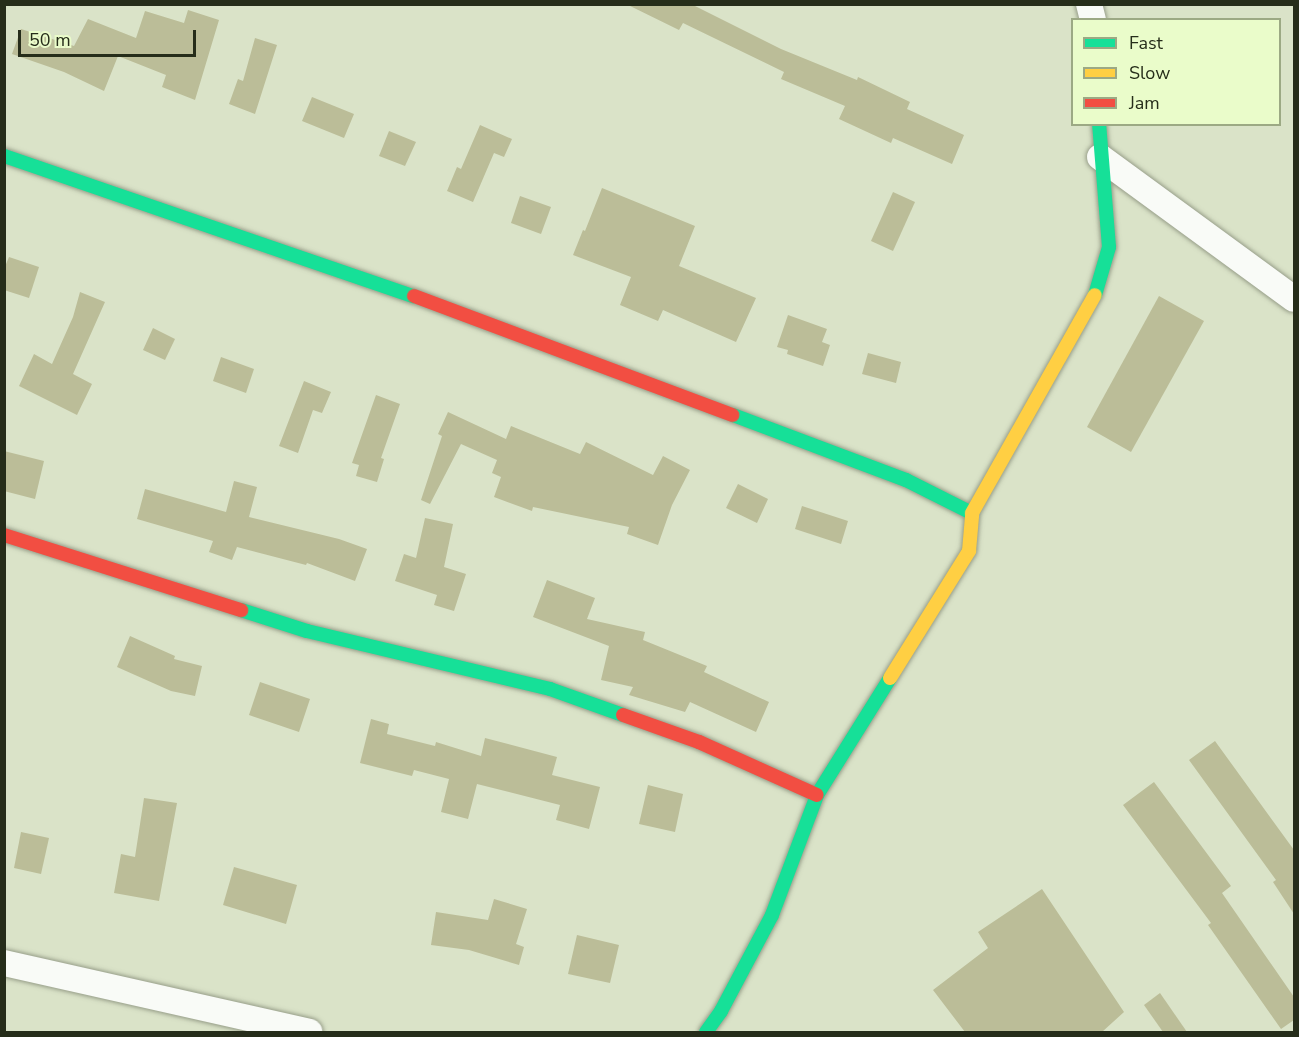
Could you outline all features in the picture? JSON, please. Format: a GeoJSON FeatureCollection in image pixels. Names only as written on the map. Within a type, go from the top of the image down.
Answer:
{"type":"FeatureCollection","features":[{"type":"Feature","properties":{"kind":"street"},"geometry":{"type":"LineString","coordinates":[[706,1032],[721,1011],[772,915],[817,795],[969,551],[972,513],[1094,300],[1109,247],[1099,126]]}},
{"type":"Feature","properties":{"kind":"street"},"geometry":{"type":"LineString","coordinates":[[4,156],[433,302],[906,480],[972,513]]}},
{"type":"Feature","properties":{"kind":"street"},"geometry":{"type":"LineString","coordinates":[[1100,157],[1294,299]]}},
{"type":"Feature","properties":{"kind":"street"},"geometry":{"type":"LineString","coordinates":[[4,534],[307,631],[550,689],[699,742],[817,795]]}},
{"type":"Feature","properties":{"kind":"street"},"geometry":{"type":"LineString","coordinates":[[4,963],[309,1032]]}},
{"type":"Feature","properties":{"kind":"building"},"geometry":{"type":"Polygon","coordinates":[[[626,4],[691,4],[781,49],[857,80],[858,77],[910,102],[907,109],[964,135],[952,164],[893,138],[891,143],[839,119],[845,106],[781,79],[784,72],[683,23],[679,30],[626,4]]]}},
{"type":"Feature","properties":{"kind":"building"},"geometry":{"type":"Polygon","coordinates":[[[188,10],[219,20],[195,100],[162,87],[166,75],[118,56],[104,91],[64,72],[12,54],[21,29],[74,46],[88,19],[136,38],[145,11],[184,23],[188,10]]]}},
{"type":"Feature","properties":{"kind":"building"},"geometry":{"type":"Polygon","coordinates":[[[255,38],[277,45],[255,114],[229,104],[238,79],[243,81],[255,38]]]}},
{"type":"Feature","properties":{"kind":"building"},"geometry":{"type":"Polygon","coordinates":[[[312,97],[354,114],[344,138],[302,121],[312,97]]]}},
{"type":"Feature","properties":{"kind":"building"},"geometry":{"type":"Polygon","coordinates":[[[480,125],[512,139],[504,157],[494,153],[473,202],[447,191],[457,167],[461,169],[480,125]]]}},
{"type":"Feature","properties":{"kind":"building"},"geometry":{"type":"Polygon","coordinates":[[[389,131],[416,142],[405,166],[379,156],[389,131]]]}},
{"type":"Feature","properties":{"kind":"building"},"geometry":{"type":"Polygon","coordinates":[[[602,188],[695,226],[679,266],[756,298],[736,342],[663,310],[658,321],[620,305],[631,277],[573,255],[602,188]]]}},
{"type":"Feature","properties":{"kind":"building"},"geometry":{"type":"Polygon","coordinates":[[[893,192],[915,202],[893,251],[871,241],[893,192]]]}},
{"type":"Feature","properties":{"kind":"building"},"geometry":{"type":"Polygon","coordinates":[[[520,196],[551,207],[541,234],[511,223],[520,196]]]}},
{"type":"Feature","properties":{"kind":"building"},"geometry":{"type":"Polygon","coordinates":[[[9,257],[39,267],[29,298],[4,290],[4,269],[9,257]]]}},
{"type":"Feature","properties":{"kind":"building"},"geometry":{"type":"Polygon","coordinates":[[[80,292],[105,302],[73,374],[92,384],[77,415],[19,386],[34,354],[52,364],[73,317],[80,292]]]}},
{"type":"Feature","properties":{"kind":"building"},"geometry":{"type":"Polygon","coordinates":[[[1159,296],[1204,321],[1131,452],[1087,427],[1159,296]]]}},
{"type":"Feature","properties":{"kind":"building"},"geometry":{"type":"Polygon","coordinates":[[[788,315],[827,329],[822,342],[830,345],[823,366],[787,354],[788,350],[777,347],[788,315]]]}},
{"type":"Feature","properties":{"kind":"building"},"geometry":{"type":"Polygon","coordinates":[[[153,328],[175,339],[165,360],[143,350],[153,328]]]}},
{"type":"Feature","properties":{"kind":"building"},"geometry":{"type":"Polygon","coordinates":[[[868,353],[901,362],[896,383],[862,374],[868,353]]]}},
{"type":"Feature","properties":{"kind":"building"},"geometry":{"type":"Polygon","coordinates":[[[221,357],[254,369],[246,393],[213,381],[221,357]]]}},
{"type":"Feature","properties":{"kind":"building"},"geometry":{"type":"Polygon","coordinates":[[[304,381],[331,392],[322,413],[313,410],[298,453],[279,446],[304,381]]]}},
{"type":"Feature","properties":{"kind":"building"},"geometry":{"type":"Polygon","coordinates":[[[376,395],[400,404],[381,458],[384,459],[377,482],[356,476],[359,465],[352,463],[376,395]]]}},
{"type":"Feature","properties":{"kind":"building"},"geometry":{"type":"Polygon","coordinates":[[[448,412],[506,439],[511,426],[580,454],[586,442],[653,475],[663,456],[690,470],[672,505],[658,545],[627,534],[629,527],[533,507],[532,511],[494,497],[501,477],[492,473],[497,460],[461,444],[430,504],[421,500],[442,436],[438,434],[448,412]]]}},
{"type":"Feature","properties":{"kind":"building"},"geometry":{"type":"Polygon","coordinates":[[[4,451],[44,461],[35,499],[4,491],[4,451]]]}},
{"type":"Feature","properties":{"kind":"building"},"geometry":{"type":"Polygon","coordinates":[[[234,481],[257,487],[249,517],[339,539],[367,549],[355,581],[307,563],[306,565],[237,547],[232,560],[209,552],[213,541],[137,519],[145,489],[226,512],[234,481]]]}},
{"type":"Feature","properties":{"kind":"building"},"geometry":{"type":"Polygon","coordinates":[[[738,484],[768,499],[757,523],[726,508],[738,484]]]}},
{"type":"Feature","properties":{"kind":"building"},"geometry":{"type":"Polygon","coordinates":[[[802,506],[848,521],[841,544],[795,529],[802,506]]]}},
{"type":"Feature","properties":{"kind":"building"},"geometry":{"type":"Polygon","coordinates":[[[425,518],[453,524],[444,567],[466,574],[454,611],[434,605],[437,595],[395,581],[404,554],[416,558],[425,518]]]}},
{"type":"Feature","properties":{"kind":"building"},"geometry":{"type":"Polygon","coordinates":[[[547,580],[595,598],[587,619],[645,632],[643,640],[707,666],[704,672],[769,702],[756,732],[690,702],[685,712],[629,695],[633,687],[601,680],[609,646],[533,617],[547,580]]]}},
{"type":"Feature","properties":{"kind":"building"},"geometry":{"type":"Polygon","coordinates":[[[130,636],[175,656],[174,659],[202,666],[195,696],[171,691],[117,667],[130,636]]]}},
{"type":"Feature","properties":{"kind":"building"},"geometry":{"type":"Polygon","coordinates":[[[260,682],[310,699],[299,732],[249,715],[260,682]]]}},
{"type":"Feature","properties":{"kind":"building"},"geometry":{"type":"Polygon","coordinates":[[[371,719],[389,724],[387,734],[435,746],[436,742],[481,756],[485,738],[557,757],[552,775],[600,787],[589,829],[556,820],[560,805],[477,784],[468,819],[441,812],[449,779],[414,770],[412,776],[360,763],[371,719]]]}},
{"type":"Feature","properties":{"kind":"building"},"geometry":{"type":"Polygon","coordinates":[[[1215,741],[1294,850],[1294,914],[1273,882],[1276,880],[1189,760],[1215,741]]]}},
{"type":"Feature","properties":{"kind":"building"},"geometry":{"type":"Polygon","coordinates":[[[1154,782],[1231,886],[1222,893],[1294,997],[1294,1020],[1281,1029],[1208,925],[1211,923],[1123,805],[1154,782]]]}},
{"type":"Feature","properties":{"kind":"building"},"geometry":{"type":"Polygon","coordinates":[[[648,785],[683,794],[675,832],[639,824],[648,785]]]}},
{"type":"Feature","properties":{"kind":"building"},"geometry":{"type":"Polygon","coordinates":[[[144,798],[177,803],[159,901],[114,893],[121,854],[135,857],[144,798]]]}},
{"type":"Feature","properties":{"kind":"building"},"geometry":{"type":"Polygon","coordinates":[[[21,832],[49,838],[41,874],[14,868],[21,832]]]}},
{"type":"Feature","properties":{"kind":"building"},"geometry":{"type":"Polygon","coordinates":[[[234,867],[297,885],[286,924],[223,905],[234,867]]]}},
{"type":"Feature","properties":{"kind":"building"},"geometry":{"type":"Polygon","coordinates":[[[1042,889],[1124,1012],[1102,1032],[965,1032],[933,990],[988,948],[978,932],[1042,889]]]}},
{"type":"Feature","properties":{"kind":"building"},"geometry":{"type":"Polygon","coordinates":[[[494,899],[527,909],[516,944],[524,947],[519,965],[469,950],[431,945],[436,912],[488,920],[494,899]]]}},
{"type":"Feature","properties":{"kind":"building"},"geometry":{"type":"Polygon","coordinates":[[[577,935],[619,945],[610,983],[568,974],[577,935]]]}},
{"type":"Feature","properties":{"kind":"building"},"geometry":{"type":"Polygon","coordinates":[[[1160,993],[1187,1032],[1163,1032],[1144,1005],[1160,993]]]}},
{"type":"Feature","properties":{"kind":"traffic: fast"},"geometry":{"type":"LineString","coordinates":[[1095,295],[1109,247],[1099,126]]}},
{"type":"Feature","properties":{"kind":"traffic: fast"},"geometry":{"type":"LineString","coordinates":[[4,156],[414,296]]}},
{"type":"Feature","properties":{"kind":"traffic: fast"},"geometry":{"type":"LineString","coordinates":[[733,415],[906,480],[972,513]]}},
{"type":"Feature","properties":{"kind":"traffic: fast"},"geometry":{"type":"LineString","coordinates":[[241,610],[307,631],[550,689],[623,715]]}},
{"type":"Feature","properties":{"kind":"traffic: fast"},"geometry":{"type":"LineString","coordinates":[[706,1032],[721,1011],[772,915],[817,795],[890,678]]}},
{"type":"Feature","properties":{"kind":"traffic: slow"},"geometry":{"type":"LineString","coordinates":[[890,678],[969,551],[972,513],[1095,295]]}},
{"type":"Feature","properties":{"kind":"traffic: jam"},"geometry":{"type":"LineString","coordinates":[[414,296],[733,415]]}},
{"type":"Feature","properties":{"kind":"traffic: jam"},"geometry":{"type":"LineString","coordinates":[[4,535],[241,610]]}},
{"type":"Feature","properties":{"kind":"traffic: jam"},"geometry":{"type":"LineString","coordinates":[[623,715],[699,742],[817,795]]}}]}
